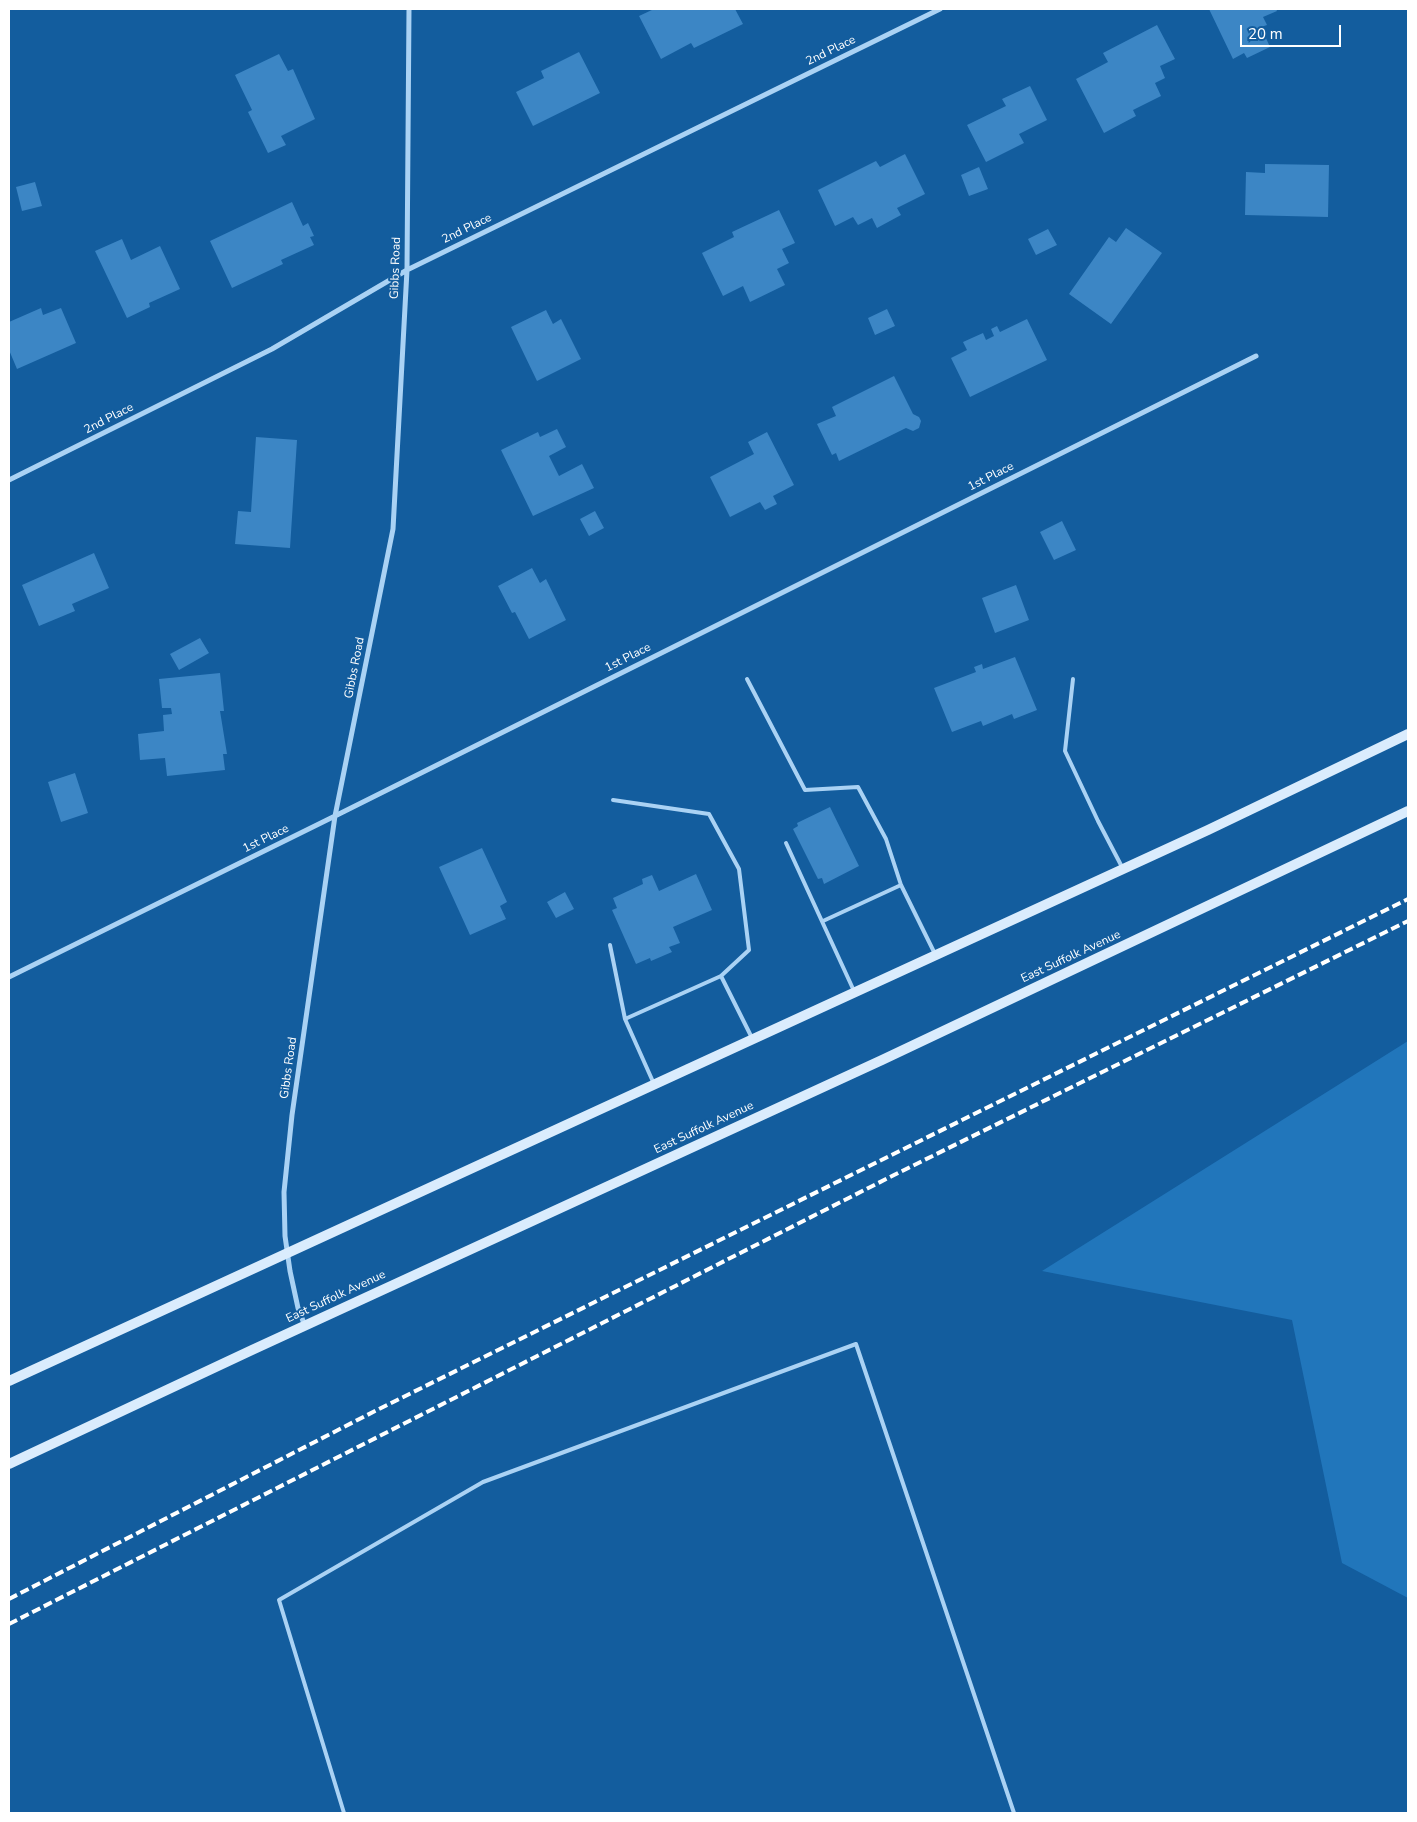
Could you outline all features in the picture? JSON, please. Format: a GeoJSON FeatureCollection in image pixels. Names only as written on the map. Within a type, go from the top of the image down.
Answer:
{"type":"FeatureCollection","features":[{"type":"Feature","properties":{"kind":"main road"},"geometry":{"type":"LineString","coordinates":[[9,1381],[855,993],[1408,734]]}},
{"type":"Feature","properties":{"kind":"main road","name":"East Suffolk Avenue"},"geometry":{"type":"LineString","coordinates":[[9,1464],[882,1060],[1408,811]]}},
{"type":"Feature","properties":{"kind":"street","name":"Gibbs Road"},"geometry":{"type":"LineString","coordinates":[[304,1326],[294,1291],[287,1253],[284,1192],[292,1115],[335,816],[393,529],[407,270],[409,9]]}},
{"type":"Feature","properties":{"kind":"street","name":"2nd Place"},"geometry":{"type":"LineString","coordinates":[[9,480],[272,349],[407,270],[940,9]]}},
{"type":"Feature","properties":{"kind":"street","name":"1st Place"},"geometry":{"type":"LineString","coordinates":[[9,976],[335,816],[1256,356]]}},
{"type":"Feature","properties":{"kind":"lane"},"geometry":{"type":"LineString","coordinates":[[747,679],[805,790],[858,787],[886,839],[901,885],[936,955]]}},
{"type":"Feature","properties":{"kind":"lane"},"geometry":{"type":"LineString","coordinates":[[1073,679],[1065,751],[1123,869]]}},
{"type":"Feature","properties":{"kind":"lane"},"geometry":{"type":"LineString","coordinates":[[613,800],[709,814],[739,869],[749,950],[721,976],[625,1019]]}},
{"type":"Feature","properties":{"kind":"lane"},"geometry":{"type":"LineString","coordinates":[[786,843],[855,993]]}},
{"type":"Feature","properties":{"kind":"lane"},"geometry":{"type":"LineString","coordinates":[[823,921],[901,885]]}},
{"type":"Feature","properties":{"kind":"lane"},"geometry":{"type":"LineString","coordinates":[[610,945],[625,1019],[654,1085]]}},
{"type":"Feature","properties":{"kind":"lane"},"geometry":{"type":"LineString","coordinates":[[721,976],[753,1040]]}},
{"type":"Feature","properties":{"kind":"lane"},"geometry":{"type":"LineString","coordinates":[[344,1813],[279,1600],[483,1482],[856,1344],[1014,1813]]}},
{"type":"Feature","properties":{"kind":"shaded area"},"geometry":{"type":"Polygon","coordinates":[[[1408,1041],[1408,1598],[1342,1563],[1292,1320],[1042,1271],[1408,1041]]]}},
{"type":"Feature","properties":{"kind":"building"},"geometry":{"type":"Polygon","coordinates":[[[654,9],[735,9],[743,24],[694,48],[691,43],[661,59],[639,16],[654,9]]]}},
{"type":"Feature","properties":{"kind":"building"},"geometry":{"type":"Polygon","coordinates":[[[1209,9],[1276,9],[1277,11],[1263,17],[1267,25],[1261,27],[1270,47],[1247,58],[1244,53],[1233,59],[1209,9]]]}},
{"type":"Feature","properties":{"kind":"building"},"geometry":{"type":"Polygon","coordinates":[[[1157,25],[1175,59],[1160,66],[1165,78],[1155,83],[1161,96],[1133,110],[1136,116],[1104,133],[1076,79],[1108,62],[1103,53],[1157,25]]]}},
{"type":"Feature","properties":{"kind":"building"},"geometry":{"type":"Polygon","coordinates":[[[579,52],[600,93],[533,126],[516,92],[544,78],[541,71],[579,52]]]}},
{"type":"Feature","properties":{"kind":"building"},"geometry":{"type":"Polygon","coordinates":[[[279,54],[288,71],[293,69],[315,119],[281,136],[286,145],[268,153],[248,112],[252,110],[235,75],[279,54]]]}},
{"type":"Feature","properties":{"kind":"building"},"geometry":{"type":"Polygon","coordinates":[[[1030,86],[1047,120],[1019,134],[1024,143],[986,162],[967,125],[1006,106],[1002,99],[1030,86]]]}},
{"type":"Feature","properties":{"kind":"building"},"geometry":{"type":"Polygon","coordinates":[[[905,154],[925,194],[897,208],[901,215],[877,228],[872,218],[858,225],[853,217],[835,226],[818,190],[876,161],[880,167],[905,154]]]}},
{"type":"Feature","properties":{"kind":"building"},"geometry":{"type":"Polygon","coordinates":[[[1265,164],[1329,165],[1328,217],[1245,215],[1246,172],[1265,173],[1265,164]]]}},
{"type":"Feature","properties":{"kind":"building"},"geometry":{"type":"Polygon","coordinates":[[[979,167],[988,189],[969,196],[961,175],[979,167]]]}},
{"type":"Feature","properties":{"kind":"building"},"geometry":{"type":"Polygon","coordinates":[[[35,182],[42,206],[22,211],[16,187],[35,182]]]}},
{"type":"Feature","properties":{"kind":"building"},"geometry":{"type":"Polygon","coordinates":[[[292,202],[303,226],[308,223],[314,236],[310,237],[314,245],[281,260],[283,264],[232,288],[210,241],[292,202]]]}},
{"type":"Feature","properties":{"kind":"building"},"geometry":{"type":"Polygon","coordinates":[[[779,210],[795,243],[782,249],[789,263],[777,269],[785,285],[750,302],[743,286],[723,296],[702,253],[734,237],[732,232],[779,210]]]}},
{"type":"Feature","properties":{"kind":"building"},"geometry":{"type":"Polygon","coordinates":[[[1126,228],[1162,253],[1111,324],[1069,294],[1109,237],[1116,242],[1126,228]]]}},
{"type":"Feature","properties":{"kind":"building"},"geometry":{"type":"Polygon","coordinates":[[[1048,229],[1057,245],[1036,255],[1028,239],[1048,229]]]}},
{"type":"Feature","properties":{"kind":"building"},"geometry":{"type":"Polygon","coordinates":[[[122,239],[131,260],[160,246],[180,289],[149,303],[150,307],[127,318],[95,251],[122,239]]]}},
{"type":"Feature","properties":{"kind":"building"},"geometry":{"type":"Polygon","coordinates":[[[41,308],[43,315],[61,308],[76,343],[17,369],[9,350],[9,322],[41,308]]]}},
{"type":"Feature","properties":{"kind":"building"},"geometry":{"type":"Polygon","coordinates":[[[887,309],[895,326],[875,335],[868,318],[887,309]]]}},
{"type":"Feature","properties":{"kind":"building"},"geometry":{"type":"Polygon","coordinates":[[[546,310],[553,324],[561,319],[581,359],[537,381],[511,327],[546,310]]]}},
{"type":"Feature","properties":{"kind":"building"},"geometry":{"type":"Polygon","coordinates":[[[1027,319],[1047,360],[970,397],[951,358],[967,350],[963,342],[983,333],[986,340],[994,336],[991,329],[997,326],[1000,332],[1027,319]]]}},
{"type":"Feature","properties":{"kind":"building"},"geometry":{"type":"Polygon","coordinates":[[[894,376],[913,414],[919,417],[921,421],[919,428],[913,431],[906,428],[839,461],[836,453],[832,455],[817,424],[836,416],[832,407],[894,376]]]}},
{"type":"Feature","properties":{"kind":"building"},"geometry":{"type":"Polygon","coordinates":[[[557,429],[566,447],[549,456],[559,476],[582,464],[594,488],[533,516],[501,450],[538,432],[540,437],[557,429]]]}},
{"type":"Feature","properties":{"kind":"building"},"geometry":{"type":"Polygon","coordinates":[[[767,432],[794,485],[773,496],[777,504],[765,510],[760,502],[730,517],[710,477],[754,454],[748,442],[767,432]]]}},
{"type":"Feature","properties":{"kind":"building"},"geometry":{"type":"Polygon","coordinates":[[[256,437],[297,440],[290,548],[235,544],[238,511],[251,512],[256,437]]]}},
{"type":"Feature","properties":{"kind":"building"},"geometry":{"type":"Polygon","coordinates":[[[595,511],[604,528],[589,536],[580,519],[595,511]]]}},
{"type":"Feature","properties":{"kind":"building"},"geometry":{"type":"Polygon","coordinates":[[[1062,521],[1076,550],[1054,560],[1040,532],[1062,521]]]}},
{"type":"Feature","properties":{"kind":"building"},"geometry":{"type":"Polygon","coordinates":[[[94,553],[109,588],[72,604],[75,611],[39,626],[22,585],[94,553]]]}},
{"type":"Feature","properties":{"kind":"building"},"geometry":{"type":"Polygon","coordinates":[[[532,568],[540,583],[546,579],[566,620],[529,639],[515,612],[512,613],[498,586],[532,568]]]}},
{"type":"Feature","properties":{"kind":"building"},"geometry":{"type":"Polygon","coordinates":[[[1016,585],[1029,620],[995,633],[982,598],[1016,585]]]}},
{"type":"Feature","properties":{"kind":"building"},"geometry":{"type":"Polygon","coordinates":[[[200,638],[209,653],[179,670],[170,654],[200,638]]]}},
{"type":"Feature","properties":{"kind":"building"},"geometry":{"type":"Polygon","coordinates":[[[1015,657],[1037,710],[1014,719],[1012,714],[983,726],[981,721],[952,732],[934,688],[976,672],[974,667],[982,664],[983,669],[1015,657]]]}},
{"type":"Feature","properties":{"kind":"building"},"geometry":{"type":"Polygon","coordinates":[[[220,673],[224,711],[220,711],[227,754],[223,754],[225,770],[167,776],[165,758],[140,760],[138,734],[164,731],[163,715],[172,714],[171,708],[162,708],[159,679],[220,673]]]}},
{"type":"Feature","properties":{"kind":"building"},"geometry":{"type":"Polygon","coordinates":[[[75,773],[88,813],[61,822],[48,782],[75,773]]]}},
{"type":"Feature","properties":{"kind":"building"},"geometry":{"type":"Polygon","coordinates":[[[830,807],[859,866],[824,884],[822,878],[818,879],[793,829],[798,826],[797,823],[830,807]]]}},
{"type":"Feature","properties":{"kind":"building"},"geometry":{"type":"Polygon","coordinates":[[[482,848],[507,902],[500,906],[506,919],[470,935],[439,867],[482,848]]]}},
{"type":"Feature","properties":{"kind":"building"},"geometry":{"type":"Polygon","coordinates":[[[696,874],[712,910],[673,927],[680,943],[669,947],[672,952],[651,961],[650,958],[636,964],[612,910],[617,908],[613,898],[643,884],[642,879],[652,875],[659,891],[696,874]]]}},
{"type":"Feature","properties":{"kind":"building"},"geometry":{"type":"Polygon","coordinates":[[[565,892],[574,909],[556,918],[547,902],[565,892]]]}},
{"type":"Feature","properties":{"kind":"railway"},"geometry":{"type":"LineString","coordinates":[[9,1599],[375,1411],[1408,899]]}},
{"type":"Feature","properties":{"kind":"railway"},"geometry":{"type":"LineString","coordinates":[[9,1624],[894,1175],[1408,921]]}}]}
